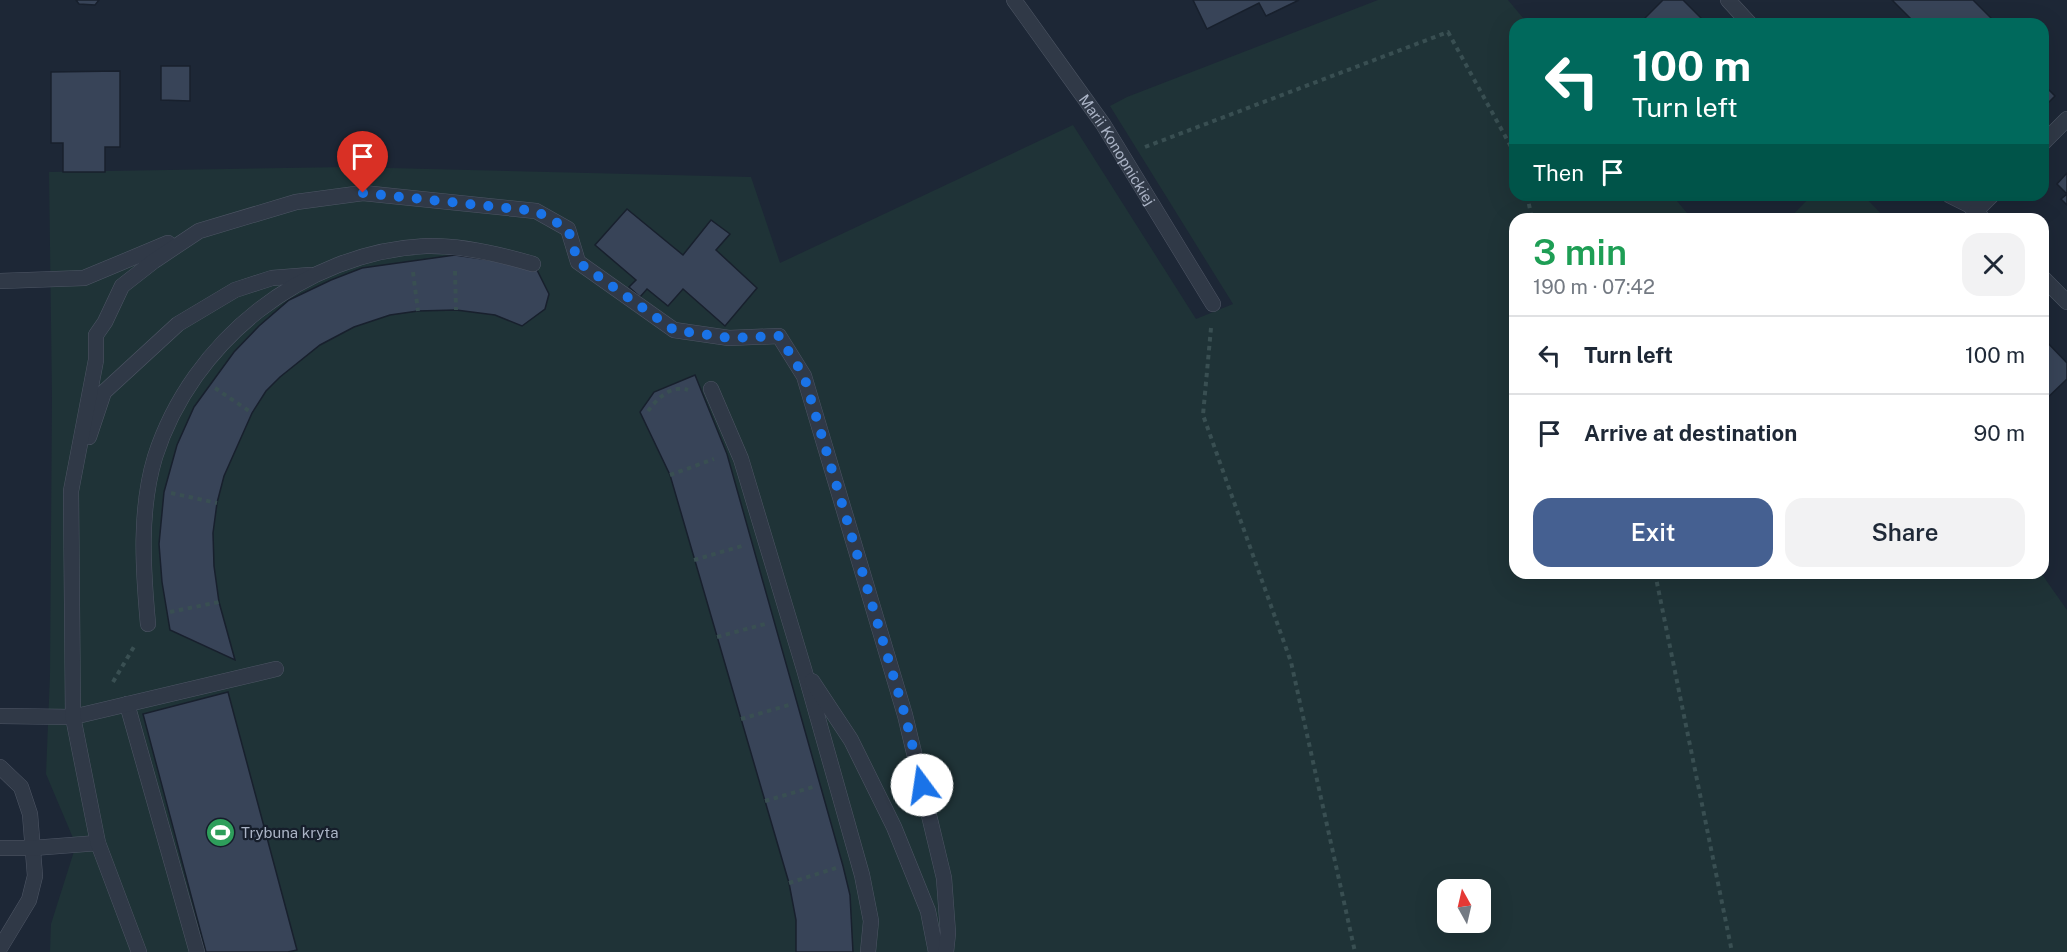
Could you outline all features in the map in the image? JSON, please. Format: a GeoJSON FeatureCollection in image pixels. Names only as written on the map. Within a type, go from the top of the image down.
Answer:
{"type":"FeatureCollection","features":[{"type":"Feature","properties":{"kind":"lane","name":"Marii Konopnickiej"},"geometry":{"type":"LineString","coordinates":[[1014,0],[1103,124],[1213,304]]}},
{"type":"Feature","properties":{"kind":"lane"},"geometry":{"type":"LineString","coordinates":[[1730,1],[1745,18]]}},
{"type":"Feature","properties":{"kind":"lane"},"geometry":{"type":"LineString","coordinates":[[2049,137],[2067,118]]}},
{"type":"Feature","properties":{"kind":"lane"},"geometry":{"type":"LineString","coordinates":[[0,280],[84,278],[199,231],[296,202],[363,193],[536,211],[568,229],[578,262],[674,330],[729,338],[779,336],[804,376],[905,715],[945,878],[948,933],[946,952]]}},
{"type":"Feature","properties":{"kind":"lane"},"geometry":{"type":"LineString","coordinates":[[1962,201],[1978,213]]}},
{"type":"Feature","properties":{"kind":"lane"},"geometry":{"type":"LineString","coordinates":[[139,952],[98,843],[73,717],[71,491],[96,360],[96,334],[105,322],[122,286],[199,231]]}},
{"type":"Feature","properties":{"kind":"lane"},"geometry":{"type":"LineString","coordinates":[[148,624],[144,542],[148,489],[155,457],[168,423],[183,394],[208,358],[231,333],[269,303],[315,274],[348,261],[387,252],[425,246],[455,247],[533,264]]}},
{"type":"Feature","properties":{"kind":"lane"},"geometry":{"type":"LineString","coordinates":[[71,491],[104,392],[178,324],[235,290],[272,278],[315,274]]}},
{"type":"Feature","properties":{"kind":"lane"},"geometry":{"type":"LineString","coordinates":[[2049,284],[2067,302]]}},
{"type":"Feature","properties":{"kind":"lane"},"geometry":{"type":"LineString","coordinates":[[711,389],[741,459],[804,669],[862,875],[880,952]]}},
{"type":"Feature","properties":{"kind":"lane"},"geometry":{"type":"LineString","coordinates":[[0,716],[73,717],[276,669]]}},
{"type":"Feature","properties":{"kind":"lane"},"geometry":{"type":"LineString","coordinates":[[804,669],[851,740],[894,827],[928,911],[936,952]]}},
{"type":"Feature","properties":{"kind":"lane"},"geometry":{"type":"LineString","coordinates":[[127,704],[197,952]]}},
{"type":"Feature","properties":{"kind":"lane"},"geometry":{"type":"LineString","coordinates":[[0,767],[21,787],[30,814],[35,876],[30,900],[0,948]]}},
{"type":"Feature","properties":{"kind":"lane"},"geometry":{"type":"LineString","coordinates":[[0,848],[33,849],[98,843]]}},
{"type":"Feature","properties":{"kind":"lane"},"geometry":{"type":"LineString","coordinates":[[868,952],[871,921]]}},
{"type":"Feature","properties":{"kind":"path"},"geometry":{"type":"LineString","coordinates":[[1122,156],[1448,32],[1509,143]]}},
{"type":"Feature","properties":{"kind":"path"},"geometry":{"type":"LineString","coordinates":[[455,266],[456,310]]}},
{"type":"Feature","properties":{"kind":"path"},"geometry":{"type":"LineString","coordinates":[[412,270],[418,311]]}},
{"type":"Feature","properties":{"kind":"path"},"geometry":{"type":"LineString","coordinates":[[1213,304],[1203,415],[1291,662],[1355,952]]}},
{"type":"Feature","properties":{"kind":"path"},"geometry":{"type":"LineString","coordinates":[[209,384],[252,413]]}},
{"type":"Feature","properties":{"kind":"path"},"geometry":{"type":"LineString","coordinates":[[648,411],[661,395],[682,388],[693,392]]}},
{"type":"Feature","properties":{"kind":"path"},"geometry":{"type":"LineString","coordinates":[[670,475],[717,458]]}},
{"type":"Feature","properties":{"kind":"path"},"geometry":{"type":"LineString","coordinates":[[164,492],[217,502]]}},
{"type":"Feature","properties":{"kind":"path"},"geometry":{"type":"LineString","coordinates":[[694,560],[751,543]]}},
{"type":"Feature","properties":{"kind":"path"},"geometry":{"type":"LineString","coordinates":[[1656,579],[1732,952]]}},
{"type":"Feature","properties":{"kind":"path"},"geometry":{"type":"LineString","coordinates":[[166,612],[219,602]]}},
{"type":"Feature","properties":{"kind":"path"},"geometry":{"type":"LineString","coordinates":[[717,637],[773,622]]}},
{"type":"Feature","properties":{"kind":"path"},"geometry":{"type":"LineString","coordinates":[[112,684],[148,624]]}},
{"type":"Feature","properties":{"kind":"path"},"geometry":{"type":"LineString","coordinates":[[741,719],[795,703]]}},
{"type":"Feature","properties":{"kind":"path"},"geometry":{"type":"LineString","coordinates":[[765,801],[819,785]]}},
{"type":"Feature","properties":{"kind":"path"},"geometry":{"type":"LineString","coordinates":[[789,883],[843,866]]}},
{"type":"Feature","properties":{"kind":"green space"},"geometry":{"type":"Polygon","coordinates":[[[1378,0],[1508,0],[1523,18],[1509,18],[1509,201],[1677,201],[1687,213],[1509,213],[1509,579],[2045,579],[2067,610],[2067,952],[50,952],[51,924],[76,845],[46,774],[50,675],[52,396],[49,172],[348,167],[751,177],[780,263],[1073,125],[1196,319],[1233,304],[1110,106],[1127,97],[1378,0]]]}},
{"type":"Feature","properties":{"kind":"green space"},"geometry":{"type":"Polygon","coordinates":[[[1806,201],[1869,201],[1880,213],[1795,213],[1806,201]]]}},
{"type":"Feature","properties":{"kind":"building"},"geometry":{"type":"Polygon","coordinates":[[[76,0],[99,0],[95,5],[79,4],[76,0]]]}},
{"type":"Feature","properties":{"kind":"building"},"geometry":{"type":"Polygon","coordinates":[[[1193,0],[1299,0],[1266,16],[1259,3],[1207,29],[1193,0]]]}},
{"type":"Feature","properties":{"kind":"building"},"geometry":{"type":"Polygon","coordinates":[[[1663,0],[1683,0],[1701,18],[1645,18],[1663,0]]]}},
{"type":"Feature","properties":{"kind":"building"},"geometry":{"type":"Polygon","coordinates":[[[1892,0],[1973,0],[1991,18],[1910,18],[1892,0]]]}},
{"type":"Feature","properties":{"kind":"building"},"geometry":{"type":"Polygon","coordinates":[[[161,66],[190,66],[190,101],[161,100],[161,66]]]}},
{"type":"Feature","properties":{"kind":"building"},"geometry":{"type":"Polygon","coordinates":[[[120,71],[120,147],[105,147],[105,172],[63,172],[63,143],[51,143],[51,72],[120,71]]]}},
{"type":"Feature","properties":{"kind":"building"},"geometry":{"type":"Polygon","coordinates":[[[2049,90],[2055,96],[2049,102],[2049,90]]]}},
{"type":"Feature","properties":{"kind":"building"},"geometry":{"type":"Polygon","coordinates":[[[2067,173],[2067,194],[2057,184],[2067,173]]]}},
{"type":"Feature","properties":{"kind":"building"},"geometry":{"type":"Polygon","coordinates":[[[2067,194],[2067,205],[2061,199],[2067,194]]]}},
{"type":"Feature","properties":{"kind":"building"},"geometry":{"type":"Polygon","coordinates":[[[627,209],[683,255],[711,220],[730,234],[716,250],[757,288],[725,326],[683,289],[668,306],[647,289],[640,297],[629,287],[636,280],[595,245],[627,209]]]}},
{"type":"Feature","properties":{"kind":"building"},"geometry":{"type":"Polygon","coordinates":[[[455,255],[504,262],[537,270],[549,294],[545,309],[522,326],[495,315],[456,310],[418,311],[390,315],[354,327],[320,345],[280,377],[266,391],[252,413],[224,476],[217,503],[213,533],[214,566],[219,602],[235,660],[170,630],[162,582],[159,544],[164,492],[177,445],[194,407],[234,352],[289,300],[331,280],[362,268],[455,255]]]}},
{"type":"Feature","properties":{"kind":"building"},"geometry":{"type":"Polygon","coordinates":[[[2049,344],[2067,363],[2067,379],[2049,396],[2049,344]]]}},
{"type":"Feature","properties":{"kind":"building"},"geometry":{"type":"Polygon","coordinates":[[[695,375],[727,454],[843,866],[850,895],[853,952],[796,952],[796,920],[789,883],[670,475],[640,412],[654,392],[695,375]]]}},
{"type":"Feature","properties":{"kind":"building","name":"Trybuna kryta"},"geometry":{"type":"Polygon","coordinates":[[[228,692],[297,950],[288,952],[206,952],[143,714],[228,692]]]}},
{"type":"Feature","properties":{"kind":"place","name":"Trybuna kryta"},"geometry":{"type":"Point","coordinates":[220,832]}},
{"type":"Feature","properties":{"kind":"route"},"geometry":{"type":"LineString","coordinates":[[363,193],[536,211],[568,229],[578,262],[674,330],[729,338],[779,336],[804,376],[905,715],[922,785]]}}]}
